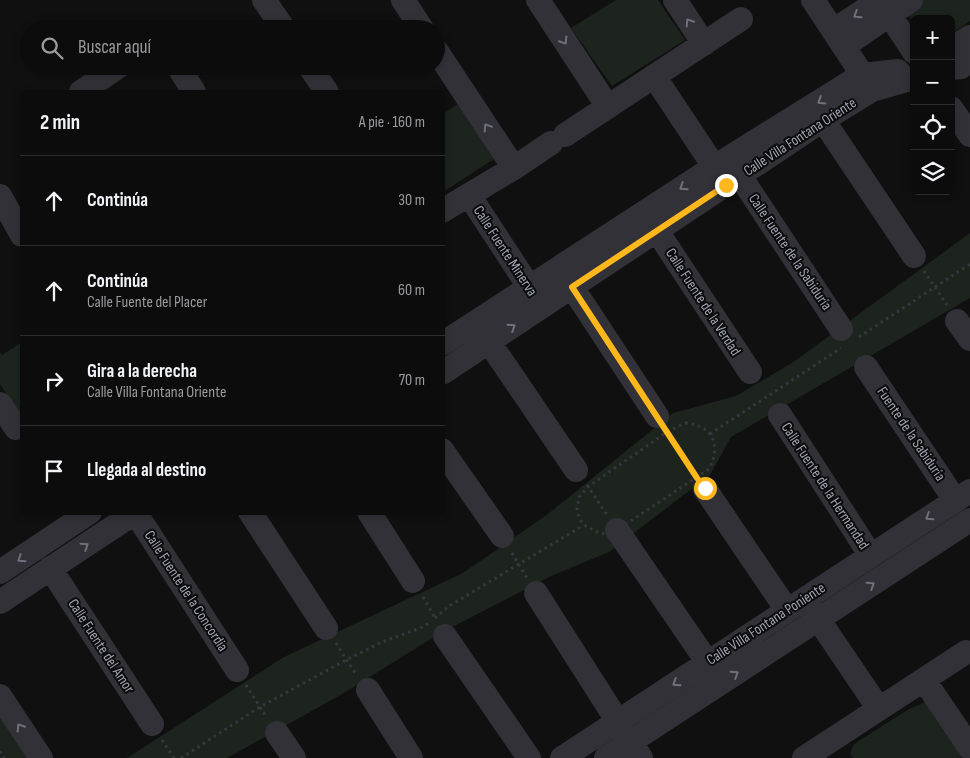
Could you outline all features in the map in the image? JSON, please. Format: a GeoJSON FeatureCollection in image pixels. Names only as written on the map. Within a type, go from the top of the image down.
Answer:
{"type":"FeatureCollection","features":[{"type":"Feature","properties":{"kind":"street"},"geometry":{"type":"LineString","coordinates":[[264,0],[278,20]]}},
{"type":"Feature","properties":{"kind":"street"},"geometry":{"type":"LineString","coordinates":[[403,0],[416,20]]}},
{"type":"Feature","properties":{"kind":"street"},"geometry":{"type":"LineString","coordinates":[[538,0],[608,107]]}},
{"type":"Feature","properties":{"kind":"street"},"geometry":{"type":"LineString","coordinates":[[674,0],[704,44]]}},
{"type":"Feature","properties":{"kind":"street"},"geometry":{"type":"LineString","coordinates":[[813,0],[867,82]]}},
{"type":"Feature","properties":{"kind":"street"},"geometry":{"type":"LineString","coordinates":[[839,38],[883,5],[911,0]]}},
{"type":"Feature","properties":{"kind":"street"},"geometry":{"type":"LineString","coordinates":[[883,5],[910,46]]}},
{"type":"Feature","properties":{"kind":"street"},"geometry":{"type":"LineString","coordinates":[[445,209],[514,168],[741,19]]}},
{"type":"Feature","properties":{"kind":"street"},"geometry":{"type":"LineString","coordinates":[[955,46],[970,37]]}},
{"type":"Feature","properties":{"kind":"street"},"geometry":{"type":"LineString","coordinates":[[955,67],[961,66],[970,60]]}},
{"type":"Feature","properties":{"kind":"street"},"geometry":{"type":"LineString","coordinates":[[445,64],[514,168]]}},
{"type":"Feature","properties":{"kind":"street"},"geometry":{"type":"LineString","coordinates":[[84,90],[106,75]]}},
{"type":"Feature","properties":{"kind":"street"},"geometry":{"type":"LineString","coordinates":[[184,75],[193,90]]}},
{"type":"Feature","properties":{"kind":"street"},"geometry":{"type":"LineString","coordinates":[[315,75],[326,90]]}},
{"type":"Feature","properties":{"kind":"street","name":"Calle Fuente de la Sabiduría"},"geometry":{"type":"LineString","coordinates":[[654,76],[841,329]]}},
{"type":"Feature","properties":{"kind":"street","name":"Calle Villa Fontana Oriente"},"geometry":{"type":"LineString","coordinates":[[445,371],[657,231],[727,176],[867,82],[910,78]]}},
{"type":"Feature","properties":{"kind":"street","name":"Calle Villa Fontana Oriente"},"geometry":{"type":"LineString","coordinates":[[445,342],[528,288],[823,120],[867,82]]}},
{"type":"Feature","properties":{"kind":"street"},"geometry":{"type":"LineString","coordinates":[[955,114],[970,135]]}},
{"type":"Feature","properties":{"kind":"street"},"geometry":{"type":"LineString","coordinates":[[823,120],[914,256]]}},
{"type":"Feature","properties":{"kind":"street","name":"Calle Fuente Minerva"},"geometry":{"type":"LineString","coordinates":[[469,195],[542,307]]}},
{"type":"Feature","properties":{"kind":"street"},"geometry":{"type":"LineString","coordinates":[[0,196],[20,231]]}},
{"type":"Feature","properties":{"kind":"street","name":"Calle Fuente de la Verdad"},"geometry":{"type":"LineString","coordinates":[[657,231],[750,372]]}},
{"type":"Feature","properties":{"kind":"street"},"geometry":{"type":"LineString","coordinates":[[572,287],[662,424]]}},
{"type":"Feature","properties":{"kind":"street"},"geometry":{"type":"LineString","coordinates":[[489,342],[582,478]]}},
{"type":"Feature","properties":{"kind":"street","name":"Fuente de la Sabiduría"},"geometry":{"type":"LineString","coordinates":[[866,367],[963,496]]}},
{"type":"Feature","properties":{"kind":"street"},"geometry":{"type":"LineString","coordinates":[[0,404],[13,430]]}},
{"type":"Feature","properties":{"kind":"street","name":"Calle Fuente de la Hermandad"},"geometry":{"type":"LineString","coordinates":[[780,416],[871,556]]}},
{"type":"Feature","properties":{"kind":"street"},"geometry":{"type":"LineString","coordinates":[[445,454],[502,536]]}},
{"type":"Feature","properties":{"kind":"street"},"geometry":{"type":"LineString","coordinates":[[701,483],[796,605],[818,619],[879,709]]}},
{"type":"Feature","properties":{"kind":"street","name":"Calle Villa Fontana Poniente"},"geometry":{"type":"LineString","coordinates":[[562,758],[963,496]]}},
{"type":"Feature","properties":{"kind":"street"},"geometry":{"type":"LineString","coordinates":[[0,572],[86,515]]}},
{"type":"Feature","properties":{"kind":"street"},"geometry":{"type":"LineString","coordinates":[[0,602],[132,515]]}},
{"type":"Feature","properties":{"kind":"street","name":"Calle Fuente de la Concordia"},"geometry":{"type":"LineString","coordinates":[[136,515],[236,670]]}},
{"type":"Feature","properties":{"kind":"street"},"geometry":{"type":"LineString","coordinates":[[252,515],[326,628]]}},
{"type":"Feature","properties":{"kind":"street"},"geometry":{"type":"LineString","coordinates":[[370,515],[413,581]]}},
{"type":"Feature","properties":{"kind":"street","name":"Calle Villa Fontana Poniente"},"geometry":{"type":"LineString","coordinates":[[606,758],[636,750],[818,619],[970,520]]}},
{"type":"Feature","properties":{"kind":"street"},"geometry":{"type":"LineString","coordinates":[[617,530],[708,662]]}},
{"type":"Feature","properties":{"kind":"street","name":"Calle Fuente del Amor"},"geometry":{"type":"LineString","coordinates":[[50,568],[152,724]]}},
{"type":"Feature","properties":{"kind":"street"},"geometry":{"type":"LineString","coordinates":[[536,593],[636,750]]}},
{"type":"Feature","properties":{"kind":"street"},"geometry":{"type":"LineString","coordinates":[[440,627],[529,758]]}},
{"type":"Feature","properties":{"kind":"street"},"geometry":{"type":"LineString","coordinates":[[804,758],[833,750],[879,709],[966,652]]}},
{"type":"Feature","properties":{"kind":"street"},"geometry":{"type":"LineString","coordinates":[[924,680],[970,748]]}},
{"type":"Feature","properties":{"kind":"street"},"geometry":{"type":"LineString","coordinates":[[368,690],[411,758]]}},
{"type":"Feature","properties":{"kind":"street"},"geometry":{"type":"LineString","coordinates":[[0,696],[41,758]]}},
{"type":"Feature","properties":{"kind":"street"},"geometry":{"type":"LineString","coordinates":[[277,732],[294,758]]}},
{"type":"Feature","properties":{"kind":"path"},"geometry":{"type":"LineString","coordinates":[[914,256],[964,330]]}},
{"type":"Feature","properties":{"kind":"path"},"geometry":{"type":"LineString","coordinates":[[750,372],[780,416]]}},
{"type":"Feature","properties":{"kind":"path"},"geometry":{"type":"LineString","coordinates":[[694,423],[703,427],[710,434],[714,442],[714,461],[701,483],[607,534],[599,533],[584,525],[579,518],[577,508],[582,478],[662,424],[694,423]]}},
{"type":"Feature","properties":{"kind":"path"},"geometry":{"type":"LineString","coordinates":[[662,424],[701,483]]}},
{"type":"Feature","properties":{"kind":"path"},"geometry":{"type":"LineString","coordinates":[[582,478],[617,530]]}},
{"type":"Feature","properties":{"kind":"path"},"geometry":{"type":"LineString","coordinates":[[440,627],[450,606],[584,525]]}},
{"type":"Feature","properties":{"kind":"path"},"geometry":{"type":"LineString","coordinates":[[502,536],[536,593]]}},
{"type":"Feature","properties":{"kind":"path"},"geometry":{"type":"LineString","coordinates":[[413,581],[440,627]]}},
{"type":"Feature","properties":{"kind":"path"},"geometry":{"type":"LineString","coordinates":[[181,758],[260,707],[346,660],[382,642],[424,627],[440,627]]}},
{"type":"Feature","properties":{"kind":"path"},"geometry":{"type":"LineString","coordinates":[[326,628],[368,690]]}},
{"type":"Feature","properties":{"kind":"path"},"geometry":{"type":"LineString","coordinates":[[236,670],[277,732]]}},
{"type":"Feature","properties":{"kind":"path"},"geometry":{"type":"LineString","coordinates":[[0,751],[4,758]]}},
{"type":"Feature","properties":{"kind":"shaded area"},"geometry":{"type":"Polygon","coordinates":[[[616,0],[658,0],[685,40],[612,86],[571,28],[616,0]]]}},
{"type":"Feature","properties":{"kind":"shaded area"},"geometry":{"type":"Polygon","coordinates":[[[922,0],[970,0],[970,21],[955,31],[955,15],[910,15],[910,17],[909,15],[922,0]]]}},
{"type":"Feature","properties":{"kind":"shaded area"},"geometry":{"type":"Polygon","coordinates":[[[458,104],[494,159],[445,191],[445,113],[458,104]]]}},
{"type":"Feature","properties":{"kind":"shaded area"},"geometry":{"type":"Polygon","coordinates":[[[970,233],[970,298],[731,437],[710,475],[609,552],[551,576],[437,635],[344,693],[227,758],[127,758],[284,657],[463,573],[548,514],[673,413],[736,396],[792,363],[970,233]]]}},
{"type":"Feature","properties":{"kind":"shaded area"},"geometry":{"type":"Polygon","coordinates":[[[20,343],[20,414],[0,384],[0,352],[2,355],[20,343]]]}},
{"type":"Feature","properties":{"kind":"shaded area"},"geometry":{"type":"Polygon","coordinates":[[[926,702],[963,758],[853,758],[850,754],[854,744],[909,709],[926,702]]]}},
{"type":"Feature","properties":{"kind":"shaded area"},"geometry":{"type":"Polygon","coordinates":[[[0,716],[28,758],[0,758],[0,716]]]}},
{"type":"Feature","properties":{"kind":"route"},"geometry":{"type":"LineString","coordinates":[[705,488],[572,287],[726,185]]}}]}
